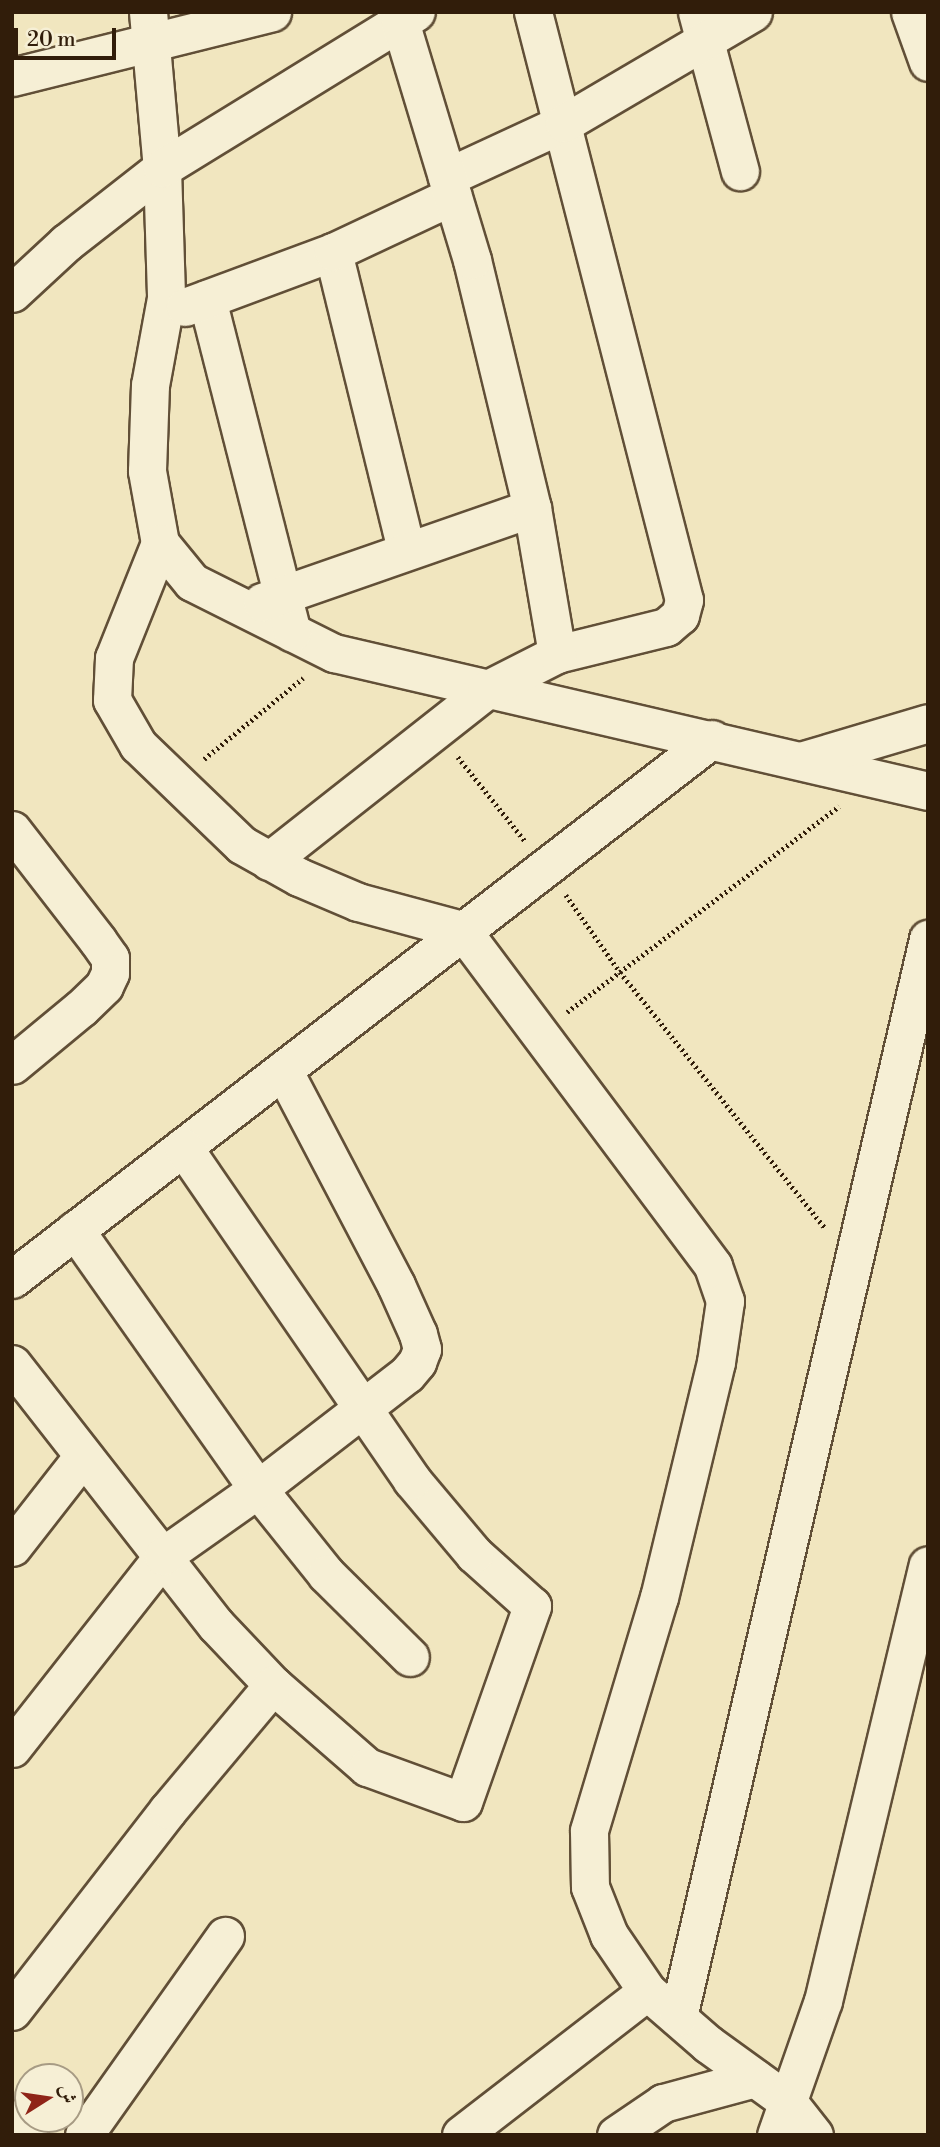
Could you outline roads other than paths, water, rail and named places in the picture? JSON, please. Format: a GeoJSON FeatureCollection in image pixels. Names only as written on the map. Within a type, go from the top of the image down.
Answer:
{"type":"FeatureCollection","features":[{"type":"Feature","properties":{"kind":"street"},"geometry":{"type":"LineString","coordinates":[[12,76],[163,26],[272,12]]}},
{"type":"Feature","properties":{"kind":"street"},"geometry":{"type":"LineString","coordinates":[[269,860],[486,690],[557,654],[666,627],[680,615],[684,600],[564,123],[533,12]]}},
{"type":"Feature","properties":{"kind":"street"},"geometry":{"type":"LineString","coordinates":[[163,314],[333,252],[564,123],[701,27],[752,12]]}},
{"type":"Feature","properties":{"kind":"street"},"geometry":{"type":"LineString","coordinates":[[910,12],[928,62]]}},
{"type":"Feature","properties":{"kind":"street"},"geometry":{"type":"LineString","coordinates":[[12,293],[66,243],[162,168],[408,17],[532,508],[557,654]]}},
{"type":"Feature","properties":{"kind":"street"},"geometry":{"type":"LineString","coordinates":[[163,26],[163,314],[150,385],[147,471],[160,543],[192,582],[334,653],[928,791]]}},
{"type":"Feature","properties":{"kind":"street"},"geometry":{"type":"LineString","coordinates":[[701,27],[740,171]]}},
{"type":"Feature","properties":{"kind":"street"},"geometry":{"type":"LineString","coordinates":[[333,252],[407,551]]}},
{"type":"Feature","properties":{"kind":"street"},"geometry":{"type":"LineString","coordinates":[[207,299],[292,632]]}},
{"type":"Feature","properties":{"kind":"street"},"geometry":{"type":"LineString","coordinates":[[242,609],[532,508]]}},
{"type":"Feature","properties":{"kind":"street"},"geometry":{"type":"LineString","coordinates":[[160,543],[114,658],[112,700],[138,745],[242,845],[358,902],[462,930],[713,1266],[725,1301],[716,1362],[659,1597],[589,1831],[590,1887],[609,1935],[647,1991],[755,2078],[782,2118],[814,2135]]}},
{"type":"Feature","properties":{"kind":"street"},"geometry":{"type":"LineString","coordinates":[[803,760],[928,723]]}},
{"type":"Feature","properties":{"kind":"street"},"geometry":{"type":"LineString","coordinates":[[12,1279],[712,739]]}},
{"type":"Feature","properties":{"kind":"street"},"geometry":{"type":"LineString","coordinates":[[12,830],[98,941],[110,965],[104,986],[12,1065]]}},
{"type":"Feature","properties":{"kind":"street"},"geometry":{"type":"LineString","coordinates":[[678,2017],[855,1266],[928,939]]}},
{"type":"Feature","properties":{"kind":"street"},"geometry":{"type":"LineString","coordinates":[[12,1748],[163,1556],[258,1489],[407,1374],[422,1349],[396,1285],[283,1070]]}},
{"type":"Feature","properties":{"kind":"street"},"geometry":{"type":"LineString","coordinates":[[12,1364],[216,1625],[273,1685],[367,1767],[463,1802],[532,1606],[474,1554],[412,1480],[183,1147]]}},
{"type":"Feature","properties":{"kind":"street"},"geometry":{"type":"LineString","coordinates":[[75,1230],[258,1489],[326,1574],[410,1657]]}},
{"type":"Feature","properties":{"kind":"street"},"geometry":{"type":"LineString","coordinates":[[12,1547],[83,1456]]}},
{"type":"Feature","properties":{"kind":"street"},"geometry":{"type":"LineString","coordinates":[[782,2118],[823,2001],[928,1565]]}},
{"type":"Feature","properties":{"kind":"street"},"geometry":{"type":"LineString","coordinates":[[12,2011],[168,1810],[273,1685]]}},
{"type":"Feature","properties":{"kind":"street"},"geometry":{"type":"LineString","coordinates":[[84,2135],[225,1936]]}},
{"type":"Feature","properties":{"kind":"street"},"geometry":{"type":"LineString","coordinates":[[461,2135],[647,1991]]}},
{"type":"Feature","properties":{"kind":"street"},"geometry":{"type":"LineString","coordinates":[[616,2135],[663,2103],[755,2078]]}},
{"type":"Feature","properties":{"kind":"street"},"geometry":{"type":"LineString","coordinates":[[12,2119],[29,2135]]}}]}
